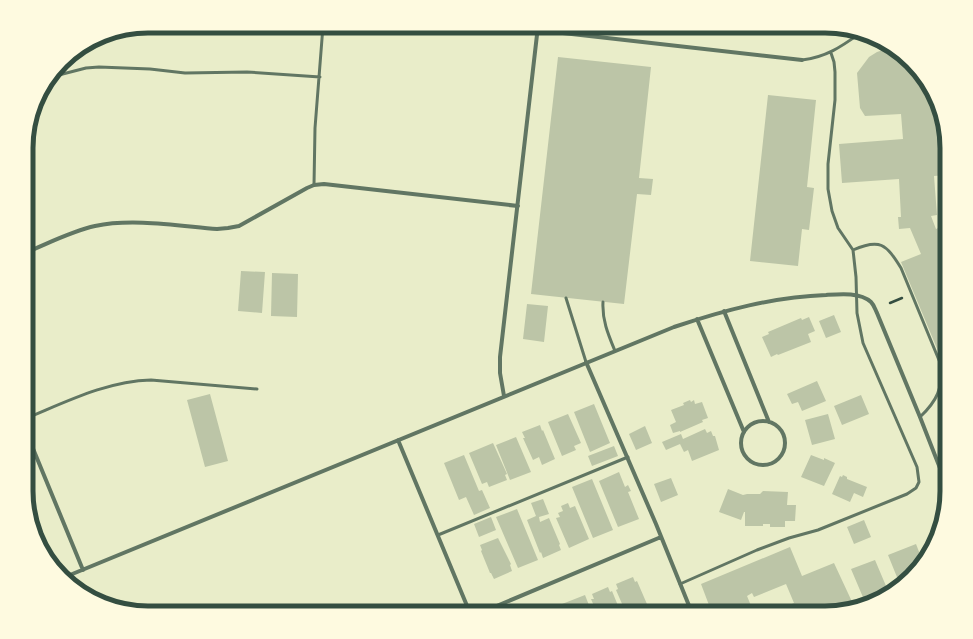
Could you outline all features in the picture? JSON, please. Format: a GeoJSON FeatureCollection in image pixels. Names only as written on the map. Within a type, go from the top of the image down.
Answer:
{"type":"FeatureCollection","features":[{"type":"Feature","properties":{"kind":"street"},"geometry":{"type":"LineString","coordinates":[[504,396],[500,373],[500,357],[537,33]]}},
{"type":"Feature","properties":{"kind":"street"},"geometry":{"type":"LineString","coordinates":[[579,33],[802,60]]}},
{"type":"Feature","properties":{"kind":"street"},"geometry":{"type":"LineString","coordinates":[[33,250],[95,226],[113,223],[217,228],[234,227],[249,221],[314,185],[335,184],[518,206]]}},
{"type":"Feature","properties":{"kind":"street"},"geometry":{"type":"LineString","coordinates":[[70,575],[586,362],[697,319],[768,300],[793,296],[834,294],[857,296],[870,302],[874,306],[940,468]]}},
{"type":"Feature","properties":{"kind":"street"},"geometry":{"type":"LineString","coordinates":[[724,311],[769,422]]}},
{"type":"Feature","properties":{"kind":"street"},"geometry":{"type":"LineString","coordinates":[[697,319],[744,432]]}},
{"type":"Feature","properties":{"kind":"street"},"geometry":{"type":"LineString","coordinates":[[586,362],[628,457],[689,606]]}},
{"type":"Feature","properties":{"kind":"street"},"geometry":{"type":"LineString","coordinates":[[755,422],[769,422],[776,425],[781,430],[785,444],[784,452],[774,463],[760,466],[753,464],[742,453],[740,446],[741,438],[748,426],[755,422]]}},
{"type":"Feature","properties":{"kind":"street"},"geometry":{"type":"LineString","coordinates":[[398,440],[467,606]]}},
{"type":"Feature","properties":{"kind":"street"},"geometry":{"type":"LineString","coordinates":[[33,449],[83,570]]}},
{"type":"Feature","properties":{"kind":"street"},"geometry":{"type":"LineString","coordinates":[[497,606],[661,537]]}},
{"type":"Feature","properties":{"kind":"lane"},"geometry":{"type":"LineString","coordinates":[[314,185],[315,128],[323,33]]}},
{"type":"Feature","properties":{"kind":"lane"},"geometry":{"type":"LineString","coordinates":[[802,60],[815,59],[831,53],[855,37]]}},
{"type":"Feature","properties":{"kind":"lane"},"geometry":{"type":"LineString","coordinates":[[680,584],[757,550],[789,538],[818,530],[889,502],[916,488],[919,482],[920,475],[917,467],[863,342],[857,312],[855,262],[853,250],[838,228],[832,211],[828,189],[828,158],[835,100],[834,62],[831,53]]}},
{"type":"Feature","properties":{"kind":"lane"},"geometry":{"type":"LineString","coordinates":[[60,75],[86,68],[99,67],[150,69],[185,73],[247,72],[320,76]]}},
{"type":"Feature","properties":{"kind":"lane"},"geometry":{"type":"LineString","coordinates":[[853,250],[878,243],[892,254],[901,268],[940,363]]}},
{"type":"Feature","properties":{"kind":"lane"},"geometry":{"type":"LineString","coordinates":[[566,298],[586,362]]}},
{"type":"Feature","properties":{"kind":"lane"},"geometry":{"type":"LineString","coordinates":[[603,302],[602,314],[604,324],[615,351]]}},
{"type":"Feature","properties":{"kind":"lane"},"geometry":{"type":"LineString","coordinates":[[33,416],[91,392],[137,380],[257,389]]}},
{"type":"Feature","properties":{"kind":"lane"},"geometry":{"type":"LineString","coordinates":[[920,417],[931,407],[940,386]]}},
{"type":"Feature","properties":{"kind":"lane"},"geometry":{"type":"LineString","coordinates":[[438,535],[628,457]]}},
{"type":"Feature","properties":{"kind":"path"},"geometry":{"type":"LineString","coordinates":[[890,303],[902,298]]}},
{"type":"Feature","properties":{"kind":"building"},"geometry":{"type":"Polygon","coordinates":[[[885,49],[901,61],[912,72],[925,90],[938,125],[940,140],[940,176],[934,176],[937,215],[931,216],[936,229],[940,227],[940,356],[901,262],[921,254],[910,228],[899,229],[898,217],[901,217],[899,179],[842,183],[839,144],[903,139],[901,114],[865,116],[860,108],[857,73],[869,57],[885,49]]]}},
{"type":"Feature","properties":{"kind":"building"},"geometry":{"type":"Polygon","coordinates":[[[558,57],[651,67],[639,178],[653,179],[651,195],[637,194],[624,304],[531,294],[558,57]]]}},
{"type":"Feature","properties":{"kind":"building"},"geometry":{"type":"Polygon","coordinates":[[[768,95],[816,100],[807,187],[814,188],[809,230],[802,229],[798,266],[750,261],[768,95]]]}},
{"type":"Feature","properties":{"kind":"building"},"geometry":{"type":"Polygon","coordinates":[[[241,271],[265,272],[262,313],[238,311],[241,271]]]}},
{"type":"Feature","properties":{"kind":"building"},"geometry":{"type":"Polygon","coordinates":[[[272,273],[298,274],[297,317],[271,316],[272,273]]]}},
{"type":"Feature","properties":{"kind":"building"},"geometry":{"type":"Polygon","coordinates":[[[527,304],[548,306],[544,342],[523,339],[527,304]]]}},
{"type":"Feature","properties":{"kind":"building"},"geometry":{"type":"Polygon","coordinates":[[[834,315],[841,332],[826,338],[819,321],[834,315]]]}},
{"type":"Feature","properties":{"kind":"building"},"geometry":{"type":"Polygon","coordinates":[[[809,317],[815,331],[808,334],[811,342],[771,357],[762,337],[769,334],[768,332],[801,318],[802,320],[809,317]]]}},
{"type":"Feature","properties":{"kind":"building"},"geometry":{"type":"Polygon","coordinates":[[[817,381],[826,401],[802,411],[798,402],[792,404],[787,394],[817,381]]]}},
{"type":"Feature","properties":{"kind":"building"},"geometry":{"type":"Polygon","coordinates":[[[210,394],[228,461],[205,467],[187,400],[210,394]]]}},
{"type":"Feature","properties":{"kind":"building"},"geometry":{"type":"Polygon","coordinates":[[[861,395],[869,414],[842,425],[834,406],[861,395]]]}},
{"type":"Feature","properties":{"kind":"building"},"geometry":{"type":"Polygon","coordinates":[[[690,400],[691,402],[694,400],[695,404],[702,402],[708,418],[702,420],[703,422],[680,432],[673,433],[670,425],[676,422],[671,410],[684,405],[683,403],[690,400]]]}},
{"type":"Feature","properties":{"kind":"building"},"geometry":{"type":"Polygon","coordinates":[[[594,404],[610,443],[590,452],[574,412],[594,404]]]}},
{"type":"Feature","properties":{"kind":"building"},"geometry":{"type":"Polygon","coordinates":[[[568,414],[581,443],[574,446],[576,450],[562,456],[548,422],[568,414]]]}},
{"type":"Feature","properties":{"kind":"building"},"geometry":{"type":"Polygon","coordinates":[[[828,414],[835,439],[812,445],[805,420],[828,414]]]}},
{"type":"Feature","properties":{"kind":"building"},"geometry":{"type":"Polygon","coordinates":[[[540,425],[555,459],[542,465],[539,457],[533,460],[523,438],[525,438],[522,432],[540,425]]]}},
{"type":"Feature","properties":{"kind":"building"},"geometry":{"type":"Polygon","coordinates":[[[645,426],[652,443],[636,450],[629,434],[645,426]]]}},
{"type":"Feature","properties":{"kind":"building"},"geometry":{"type":"Polygon","coordinates":[[[705,429],[707,433],[711,431],[713,436],[715,436],[719,450],[692,461],[688,450],[684,452],[680,444],[666,450],[662,442],[681,434],[683,439],[705,429]]]}},
{"type":"Feature","properties":{"kind":"building"},"geometry":{"type":"Polygon","coordinates":[[[516,437],[531,472],[510,480],[496,445],[516,437]]]}},
{"type":"Feature","properties":{"kind":"building"},"geometry":{"type":"Polygon","coordinates":[[[493,443],[507,474],[505,475],[507,480],[489,487],[487,482],[482,484],[469,453],[493,443]]]}},
{"type":"Feature","properties":{"kind":"building"},"geometry":{"type":"Polygon","coordinates":[[[614,446],[618,456],[592,466],[588,456],[614,446]]]}},
{"type":"Feature","properties":{"kind":"building"},"geometry":{"type":"Polygon","coordinates":[[[464,455],[479,491],[482,490],[490,508],[474,515],[466,497],[459,500],[444,463],[464,455]]]}},
{"type":"Feature","properties":{"kind":"building"},"geometry":{"type":"Polygon","coordinates":[[[811,455],[824,460],[824,458],[835,463],[824,486],[801,477],[811,455]]]}},
{"type":"Feature","properties":{"kind":"building"},"geometry":{"type":"Polygon","coordinates":[[[619,472],[625,487],[628,485],[631,491],[628,492],[639,519],[618,527],[599,481],[619,472]]]}},
{"type":"Feature","properties":{"kind":"building"},"geometry":{"type":"Polygon","coordinates":[[[843,475],[847,477],[847,479],[867,487],[863,497],[854,493],[850,502],[832,494],[840,476],[842,477],[843,475]]]}},
{"type":"Feature","properties":{"kind":"building"},"geometry":{"type":"Polygon","coordinates":[[[671,478],[678,495],[661,502],[654,484],[671,478]]]}},
{"type":"Feature","properties":{"kind":"building"},"geometry":{"type":"Polygon","coordinates":[[[592,479],[613,530],[593,538],[572,487],[592,479]]]}},
{"type":"Feature","properties":{"kind":"building"},"geometry":{"type":"Polygon","coordinates":[[[728,489],[743,495],[760,494],[763,491],[788,492],[787,505],[796,505],[795,521],[785,521],[785,527],[770,527],[770,524],[763,524],[763,526],[745,526],[745,512],[741,520],[719,512],[728,489]]]}},
{"type":"Feature","properties":{"kind":"building"},"geometry":{"type":"Polygon","coordinates":[[[543,499],[549,514],[539,517],[540,522],[549,518],[561,550],[543,558],[527,520],[536,516],[531,503],[543,499]]]}},
{"type":"Feature","properties":{"kind":"building"},"geometry":{"type":"Polygon","coordinates":[[[568,503],[570,508],[575,506],[589,539],[569,548],[556,518],[560,517],[558,513],[563,511],[561,506],[568,503]]]}},
{"type":"Feature","properties":{"kind":"building"},"geometry":{"type":"Polygon","coordinates":[[[517,509],[538,560],[518,568],[496,517],[517,509]]]}},
{"type":"Feature","properties":{"kind":"building"},"geometry":{"type":"Polygon","coordinates":[[[491,517],[496,530],[479,537],[474,524],[491,517]]]}},
{"type":"Feature","properties":{"kind":"building"},"geometry":{"type":"Polygon","coordinates":[[[864,520],[871,537],[854,544],[847,527],[864,520]]]}},
{"type":"Feature","properties":{"kind":"building"},"geometry":{"type":"Polygon","coordinates":[[[498,538],[511,564],[512,571],[494,579],[490,573],[480,545],[498,538]]]}},
{"type":"Feature","properties":{"kind":"building"},"geometry":{"type":"Polygon","coordinates":[[[916,544],[921,556],[912,567],[898,579],[888,555],[916,544]]]}},
{"type":"Feature","properties":{"kind":"building"},"geometry":{"type":"Polygon","coordinates":[[[790,547],[802,576],[834,563],[852,603],[833,606],[787,606],[794,603],[786,584],[754,597],[752,593],[747,596],[751,606],[709,606],[701,584],[790,547]]]}},
{"type":"Feature","properties":{"kind":"building"},"geometry":{"type":"Polygon","coordinates":[[[875,560],[887,588],[864,599],[851,569],[875,560]]]}},
{"type":"Feature","properties":{"kind":"building"},"geometry":{"type":"Polygon","coordinates":[[[633,577],[635,582],[637,581],[648,606],[623,606],[616,590],[618,589],[616,584],[633,577]]]}},
{"type":"Feature","properties":{"kind":"building"},"geometry":{"type":"Polygon","coordinates":[[[608,587],[610,592],[612,591],[618,606],[594,606],[591,599],[594,599],[592,594],[608,587]]]}},
{"type":"Feature","properties":{"kind":"building"},"geometry":{"type":"Polygon","coordinates":[[[585,595],[589,606],[563,606],[562,604],[585,595]]]}}]}
